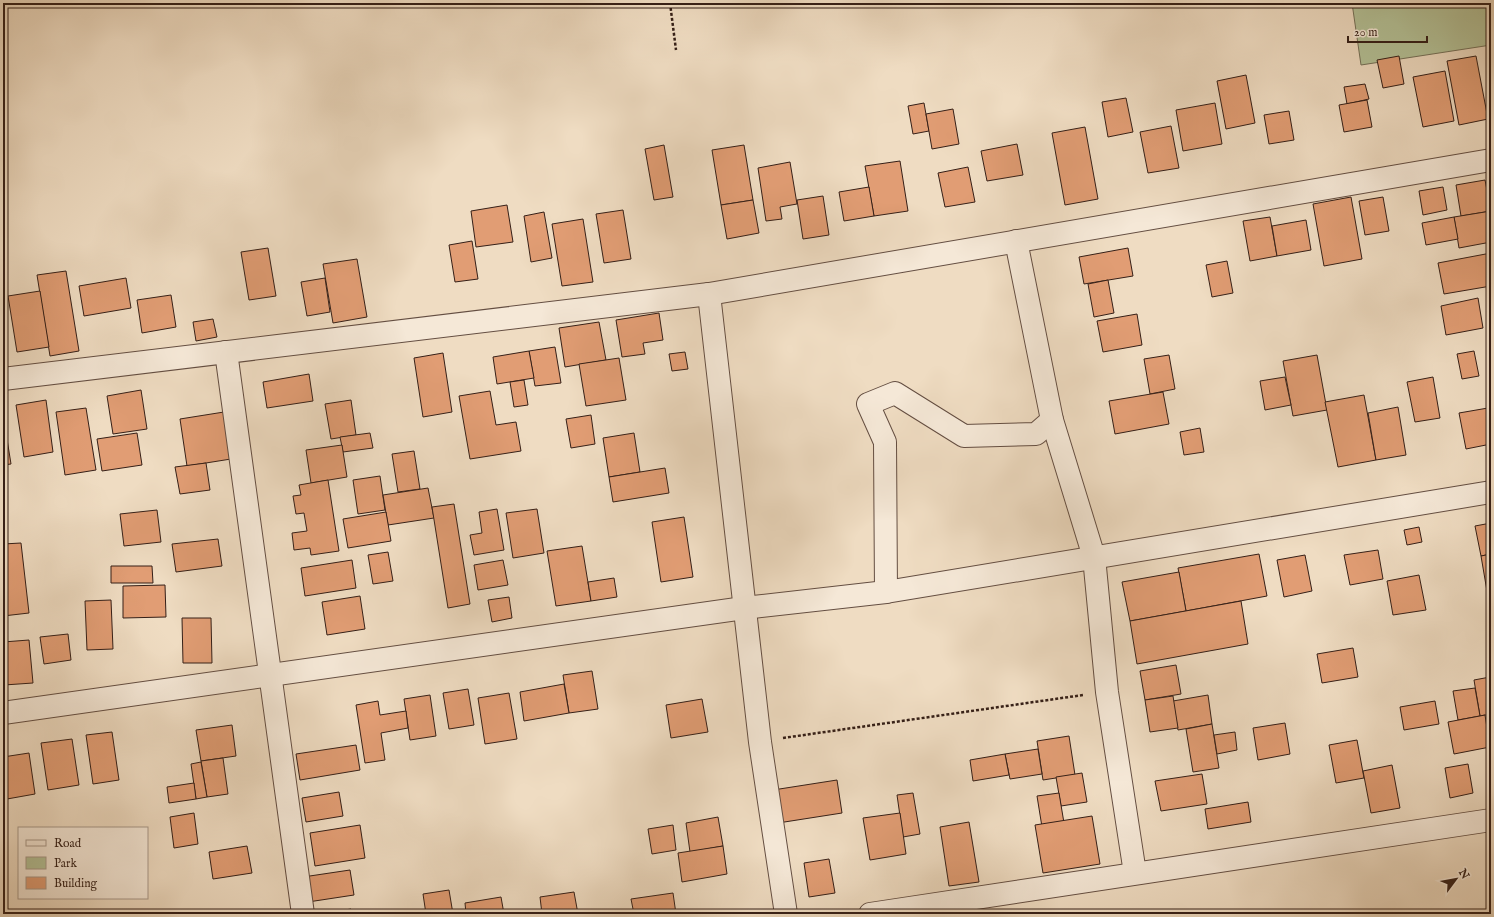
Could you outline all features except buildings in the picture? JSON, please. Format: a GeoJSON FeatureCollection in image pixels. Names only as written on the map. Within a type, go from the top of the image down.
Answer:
{"type":"FeatureCollection","features":[{"type":"Feature","properties":{"kind":"street"},"geometry":{"type":"LineString","coordinates":[[3,379],[709,294],[1491,160]]}},
{"type":"Feature","properties":{"kind":"street"},"geometry":{"type":"LineString","coordinates":[[1016,241],[1052,420],[1094,557],[1107,692],[1135,873]]}},
{"type":"Feature","properties":{"kind":"street"},"geometry":{"type":"LineString","coordinates":[[709,294],[760,742],[786,914]]}},
{"type":"Feature","properties":{"kind":"street"},"geometry":{"type":"LineString","coordinates":[[226,352],[303,914]]}},
{"type":"Feature","properties":{"kind":"street"},"geometry":{"type":"LineString","coordinates":[[886,592],[885,442],[868,404],[896,393],[964,436],[1036,434],[1052,420]]}},
{"type":"Feature","properties":{"kind":"street"},"geometry":{"type":"LineString","coordinates":[[3,713],[744,608],[886,592],[1491,492]]}},
{"type":"Feature","properties":{"kind":"street"},"geometry":{"type":"LineString","coordinates":[[870,914],[1491,820]]}},
{"type":"Feature","properties":{"kind":"path"},"geometry":{"type":"LineString","coordinates":[[670,3],[676,50]]}},
{"type":"Feature","properties":{"kind":"path"},"geometry":{"type":"LineString","coordinates":[[760,742],[1107,692]]}},
{"type":"Feature","properties":{"kind":"green space"},"geometry":{"type":"Polygon","coordinates":[[[1352,3],[1491,3],[1491,45],[1361,65],[1352,3]]]}}]}
